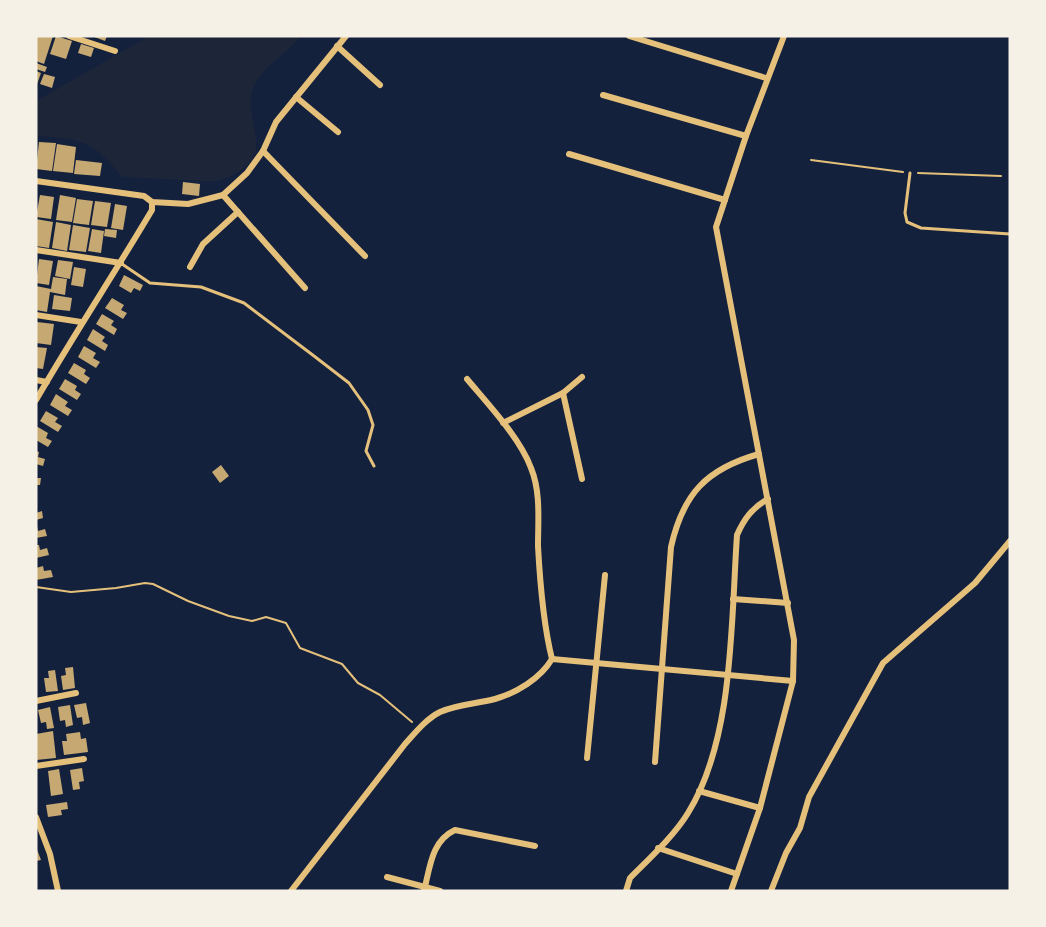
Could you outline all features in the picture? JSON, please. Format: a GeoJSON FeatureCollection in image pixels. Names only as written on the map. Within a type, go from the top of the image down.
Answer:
{"type":"FeatureCollection","features":[{"type":"Feature","properties":{"kind":"street"},"geometry":{"type":"LineString","coordinates":[[69,36],[115,51]]}},
{"type":"Feature","properties":{"kind":"street"},"geometry":{"type":"LineString","coordinates":[[36,181],[144,196],[152,202],[188,204],[223,195],[247,173],[263,151],[276,122],[346,36]]}},
{"type":"Feature","properties":{"kind":"street"},"geometry":{"type":"LineString","coordinates":[[629,36],[766,78]]}},
{"type":"Feature","properties":{"kind":"street"},"geometry":{"type":"LineString","coordinates":[[731,891],[760,808],[793,681],[794,640],[717,227],[766,78],[784,36]]}},
{"type":"Feature","properties":{"kind":"street"},"geometry":{"type":"LineString","coordinates":[[338,46],[380,85]]}},
{"type":"Feature","properties":{"kind":"street"},"geometry":{"type":"LineString","coordinates":[[603,95],[746,136]]}},
{"type":"Feature","properties":{"kind":"street"},"geometry":{"type":"LineString","coordinates":[[296,97],[338,132]]}},
{"type":"Feature","properties":{"kind":"street"},"geometry":{"type":"LineString","coordinates":[[263,151],[365,256]]}},
{"type":"Feature","properties":{"kind":"street"},"geometry":{"type":"LineString","coordinates":[[569,154],[725,200]]}},
{"type":"Feature","properties":{"kind":"street"},"geometry":{"type":"LineString","coordinates":[[223,195],[305,288]]}},
{"type":"Feature","properties":{"kind":"street"},"geometry":{"type":"LineString","coordinates":[[36,400],[81,322],[121,263],[152,210],[152,202]]}},
{"type":"Feature","properties":{"kind":"street"},"geometry":{"type":"LineString","coordinates":[[190,267],[203,244],[238,212]]}},
{"type":"Feature","properties":{"kind":"street"},"geometry":{"type":"LineString","coordinates":[[36,250],[121,263]]}},
{"type":"Feature","properties":{"kind":"street"},"geometry":{"type":"LineString","coordinates":[[36,315],[81,322]]}},
{"type":"Feature","properties":{"kind":"street"},"geometry":{"type":"LineString","coordinates":[[503,423],[563,393],[582,376]]}},
{"type":"Feature","properties":{"kind":"street"},"geometry":{"type":"LineString","coordinates":[[291,891],[419,729],[437,714],[455,706],[496,699],[524,686],[546,669],[552,659],[548,645],[539,572],[536,487],[528,460],[503,423],[467,379]]}},
{"type":"Feature","properties":{"kind":"street"},"geometry":{"type":"LineString","coordinates":[[36,380],[47,382]]}},
{"type":"Feature","properties":{"kind":"street"},"geometry":{"type":"LineString","coordinates":[[563,393],[582,480]]}},
{"type":"Feature","properties":{"kind":"street"},"geometry":{"type":"LineString","coordinates":[[655,762],[671,546],[677,521],[688,499],[709,477],[737,460],[759,454]]}},
{"type":"Feature","properties":{"kind":"street"},"geometry":{"type":"LineString","coordinates":[[626,891],[630,878],[687,814],[699,790],[715,746],[723,713],[727,675],[737,535],[744,519],[759,504],[768,499]]}},
{"type":"Feature","properties":{"kind":"street"},"geometry":{"type":"LineString","coordinates":[[771,891],[786,853],[800,828],[809,797],[883,663],[975,583],[1010,541]]}},
{"type":"Feature","properties":{"kind":"street"},"geometry":{"type":"LineString","coordinates":[[587,758],[605,575]]}},
{"type":"Feature","properties":{"kind":"street"},"geometry":{"type":"LineString","coordinates":[[733,599],[788,603]]}},
{"type":"Feature","properties":{"kind":"street"},"geometry":{"type":"LineString","coordinates":[[552,659],[793,681]]}},
{"type":"Feature","properties":{"kind":"street"},"geometry":{"type":"LineString","coordinates":[[36,701],[76,693]]}},
{"type":"Feature","properties":{"kind":"street"},"geometry":{"type":"LineString","coordinates":[[36,766],[84,759]]}},
{"type":"Feature","properties":{"kind":"street"},"geometry":{"type":"LineString","coordinates":[[699,790],[760,808]]}},
{"type":"Feature","properties":{"kind":"street"},"geometry":{"type":"LineString","coordinates":[[36,817],[50,854],[58,891]]}},
{"type":"Feature","properties":{"kind":"street"},"geometry":{"type":"LineString","coordinates":[[424,889],[438,842],[455,830],[535,846]]}},
{"type":"Feature","properties":{"kind":"street"},"geometry":{"type":"LineString","coordinates":[[658,848],[737,874]]}},
{"type":"Feature","properties":{"kind":"street"},"geometry":{"type":"LineString","coordinates":[[387,877],[424,889],[440,891]]}},
{"type":"Feature","properties":{"kind":"lane"},"geometry":{"type":"LineString","coordinates":[[910,173],[905,213],[907,222],[921,228],[1010,234]]}},
{"type":"Feature","properties":{"kind":"lane"},"geometry":{"type":"LineString","coordinates":[[121,263],[150,283],[201,287],[244,303],[350,383],[368,410],[373,425],[366,451],[374,466]]}},
{"type":"Feature","properties":{"kind":"path"},"geometry":{"type":"LineString","coordinates":[[36,587],[71,592],[153,584],[188,601],[230,616],[252,621],[266,618],[286,623],[300,648],[342,664],[358,683],[380,695],[419,729]]}},
{"type":"Feature","properties":{"kind":"shaded area"},"geometry":{"type":"Polygon","coordinates":[[[149,36],[301,36],[264,72],[254,86],[251,110],[256,150],[251,161],[240,171],[227,178],[211,181],[122,177],[103,155],[85,144],[64,138],[36,136],[36,101],[149,36]]]}},
{"type":"Feature","properties":{"kind":"building"},"geometry":{"type":"Polygon","coordinates":[[[37,36],[53,36],[44,64],[36,61],[37,36]]]}},
{"type":"Feature","properties":{"kind":"building"},"geometry":{"type":"Polygon","coordinates":[[[56,36],[72,41],[66,59],[50,54],[56,36]]]}},
{"type":"Feature","properties":{"kind":"building"},"geometry":{"type":"Polygon","coordinates":[[[92,36],[107,36],[105,41],[92,36]]]}},
{"type":"Feature","properties":{"kind":"building"},"geometry":{"type":"Polygon","coordinates":[[[81,44],[94,48],[91,57],[78,53],[81,44]]]}},
{"type":"Feature","properties":{"kind":"building"},"geometry":{"type":"Polygon","coordinates":[[[36,63],[47,67],[45,72],[36,69],[36,63]]]}},
{"type":"Feature","properties":{"kind":"building"},"geometry":{"type":"Polygon","coordinates":[[[36,71],[41,73],[36,87],[36,71]]]}},
{"type":"Feature","properties":{"kind":"building"},"geometry":{"type":"Polygon","coordinates":[[[44,74],[55,77],[52,88],[40,84],[44,74]]]}},
{"type":"Feature","properties":{"kind":"building"},"geometry":{"type":"Polygon","coordinates":[[[39,142],[56,143],[52,171],[36,169],[39,142]]]}},
{"type":"Feature","properties":{"kind":"building"},"geometry":{"type":"Polygon","coordinates":[[[57,144],[76,147],[73,173],[53,171],[57,144]]]}},
{"type":"Feature","properties":{"kind":"building"},"geometry":{"type":"Polygon","coordinates":[[[76,160],[102,163],[100,176],[74,174],[76,160]]]}},
{"type":"Feature","properties":{"kind":"building"},"geometry":{"type":"Polygon","coordinates":[[[183,182],[200,184],[199,196],[182,194],[183,182]]]}},
{"type":"Feature","properties":{"kind":"building"},"geometry":{"type":"Polygon","coordinates":[[[40,195],[54,197],[51,219],[36,217],[40,195]]]}},
{"type":"Feature","properties":{"kind":"building"},"geometry":{"type":"Polygon","coordinates":[[[60,195],[76,198],[72,222],[56,220],[60,195]]]}},
{"type":"Feature","properties":{"kind":"building"},"geometry":{"type":"Polygon","coordinates":[[[77,199],[93,201],[89,225],[73,223],[77,199]]]}},
{"type":"Feature","properties":{"kind":"building"},"geometry":{"type":"Polygon","coordinates":[[[95,201],[111,203],[107,227],[91,225],[95,201]]]}},
{"type":"Feature","properties":{"kind":"building"},"geometry":{"type":"Polygon","coordinates":[[[115,204],[127,206],[123,230],[111,228],[115,204]]]}},
{"type":"Feature","properties":{"kind":"building"},"geometry":{"type":"Polygon","coordinates":[[[36,219],[53,222],[49,248],[36,246],[36,219]]]}},
{"type":"Feature","properties":{"kind":"building"},"geometry":{"type":"Polygon","coordinates":[[[56,222],[71,225],[67,251],[52,248],[56,222]]]}},
{"type":"Feature","properties":{"kind":"building"},"geometry":{"type":"Polygon","coordinates":[[[73,225],[90,228],[86,252],[69,250],[73,225]]]}},
{"type":"Feature","properties":{"kind":"building"},"geometry":{"type":"Polygon","coordinates":[[[92,229],[104,231],[101,253],[88,251],[92,229]]]}},
{"type":"Feature","properties":{"kind":"building"},"geometry":{"type":"Polygon","coordinates":[[[105,229],[117,230],[116,238],[104,236],[105,229]]]}},
{"type":"Feature","properties":{"kind":"building"},"geometry":{"type":"Polygon","coordinates":[[[39,259],[53,261],[49,285],[36,283],[39,259]]]}},
{"type":"Feature","properties":{"kind":"building"},"geometry":{"type":"Polygon","coordinates":[[[58,260],[73,262],[70,279],[55,276],[58,260]]]}},
{"type":"Feature","properties":{"kind":"building"},"geometry":{"type":"Polygon","coordinates":[[[74,267],[86,269],[83,287],[71,285],[74,267]]]}},
{"type":"Feature","properties":{"kind":"building"},"geometry":{"type":"Polygon","coordinates":[[[124,275],[143,285],[140,291],[134,288],[131,293],[119,286],[124,275]]]}},
{"type":"Feature","properties":{"kind":"building"},"geometry":{"type":"Polygon","coordinates":[[[53,277],[67,279],[65,295],[50,292],[47,312],[36,310],[36,286],[51,289],[53,277]]]}},
{"type":"Feature","properties":{"kind":"building"},"geometry":{"type":"Polygon","coordinates":[[[54,295],[72,298],[70,311],[52,309],[54,295]]]}},
{"type":"Feature","properties":{"kind":"building"},"geometry":{"type":"Polygon","coordinates":[[[112,298],[124,305],[121,310],[127,313],[123,319],[105,308],[112,298]]]}},
{"type":"Feature","properties":{"kind":"building"},"geometry":{"type":"Polygon","coordinates":[[[102,314],[114,321],[111,325],[117,329],[114,335],[96,324],[102,314]]]}},
{"type":"Feature","properties":{"kind":"building"},"geometry":{"type":"Polygon","coordinates":[[[37,322],[54,324],[51,345],[36,343],[37,322]]]}},
{"type":"Feature","properties":{"kind":"building"},"geometry":{"type":"Polygon","coordinates":[[[93,329],[105,337],[102,341],[108,345],[105,351],[87,340],[93,329]]]}},
{"type":"Feature","properties":{"kind":"building"},"geometry":{"type":"Polygon","coordinates":[[[84,346],[96,353],[93,358],[100,362],[96,368],[78,357],[84,346]]]}},
{"type":"Feature","properties":{"kind":"building"},"geometry":{"type":"Polygon","coordinates":[[[36,347],[47,348],[43,369],[36,368],[36,347]]]}},
{"type":"Feature","properties":{"kind":"building"},"geometry":{"type":"Polygon","coordinates":[[[74,363],[86,370],[84,374],[90,378],[86,384],[68,373],[74,363]]]}},
{"type":"Feature","properties":{"kind":"building"},"geometry":{"type":"Polygon","coordinates":[[[65,379],[77,386],[75,390],[81,394],[77,400],[59,389],[65,379]]]}},
{"type":"Feature","properties":{"kind":"building"},"geometry":{"type":"Polygon","coordinates":[[[56,394],[68,402],[65,406],[72,410],[68,416],[50,405],[56,394]]]}},
{"type":"Feature","properties":{"kind":"building"},"geometry":{"type":"Polygon","coordinates":[[[46,411],[58,418],[55,422],[62,426],[58,432],[40,421],[46,411]]]}},
{"type":"Feature","properties":{"kind":"building"},"geometry":{"type":"Polygon","coordinates":[[[36,426],[48,433],[46,438],[52,441],[48,447],[36,440],[36,426]]]}},
{"type":"Feature","properties":{"kind":"building"},"geometry":{"type":"Polygon","coordinates":[[[36,451],[39,452],[38,457],[45,459],[43,466],[36,464],[36,451]]]}},
{"type":"Feature","properties":{"kind":"building"},"geometry":{"type":"Polygon","coordinates":[[[221,465],[229,476],[220,483],[212,472],[221,465]]]}},
{"type":"Feature","properties":{"kind":"building"},"geometry":{"type":"Polygon","coordinates":[[[36,478],[41,478],[40,485],[36,485],[36,478]]]}},
{"type":"Feature","properties":{"kind":"building"},"geometry":{"type":"Polygon","coordinates":[[[42,511],[43,518],[36,520],[36,513],[42,511]]]}},
{"type":"Feature","properties":{"kind":"building"},"geometry":{"type":"Polygon","coordinates":[[[37,526],[38,531],[45,529],[47,536],[36,538],[37,526]]]}},
{"type":"Feature","properties":{"kind":"building"},"geometry":{"type":"Polygon","coordinates":[[[36,545],[39,545],[40,550],[47,548],[49,555],[36,558],[36,545]]]}},
{"type":"Feature","properties":{"kind":"building"},"geometry":{"type":"Polygon","coordinates":[[[43,566],[44,571],[51,570],[53,577],[36,580],[36,568],[43,566]]]}},
{"type":"Feature","properties":{"kind":"building"},"geometry":{"type":"Polygon","coordinates":[[[73,667],[75,688],[63,690],[61,676],[66,675],[65,668],[73,667]]]}},
{"type":"Feature","properties":{"kind":"building"},"geometry":{"type":"Polygon","coordinates":[[[55,670],[58,691],[46,692],[44,678],[49,678],[48,671],[55,670]]]}},
{"type":"Feature","properties":{"kind":"building"},"geometry":{"type":"Polygon","coordinates":[[[86,703],[90,723],[83,725],[82,717],[77,718],[74,705],[86,703]]]}},
{"type":"Feature","properties":{"kind":"building"},"geometry":{"type":"Polygon","coordinates":[[[70,705],[73,725],[66,727],[65,720],[60,721],[58,707],[70,705]]]}},
{"type":"Feature","properties":{"kind":"building"},"geometry":{"type":"Polygon","coordinates":[[[50,707],[54,728],[47,729],[46,722],[41,723],[38,710],[50,707]]]}},
{"type":"Feature","properties":{"kind":"building"},"geometry":{"type":"Polygon","coordinates":[[[53,731],[56,758],[36,760],[36,734],[53,731]]]}},
{"type":"Feature","properties":{"kind":"building"},"geometry":{"type":"Polygon","coordinates":[[[80,732],[81,739],[86,738],[88,752],[64,755],[62,741],[67,741],[66,734],[80,732]]]}},
{"type":"Feature","properties":{"kind":"building"},"geometry":{"type":"Polygon","coordinates":[[[82,768],[84,781],[79,782],[80,789],[73,790],[70,770],[82,768]]]}},
{"type":"Feature","properties":{"kind":"building"},"geometry":{"type":"Polygon","coordinates":[[[59,769],[63,794],[51,796],[48,771],[59,769]]]}},
{"type":"Feature","properties":{"kind":"building"},"geometry":{"type":"Polygon","coordinates":[[[67,802],[68,809],[61,810],[62,815],[48,817],[46,805],[67,802]]]}},
{"type":"Feature","properties":{"kind":"building"},"geometry":{"type":"Polygon","coordinates":[[[36,847],[41,860],[36,861],[36,847]]]}}]}
